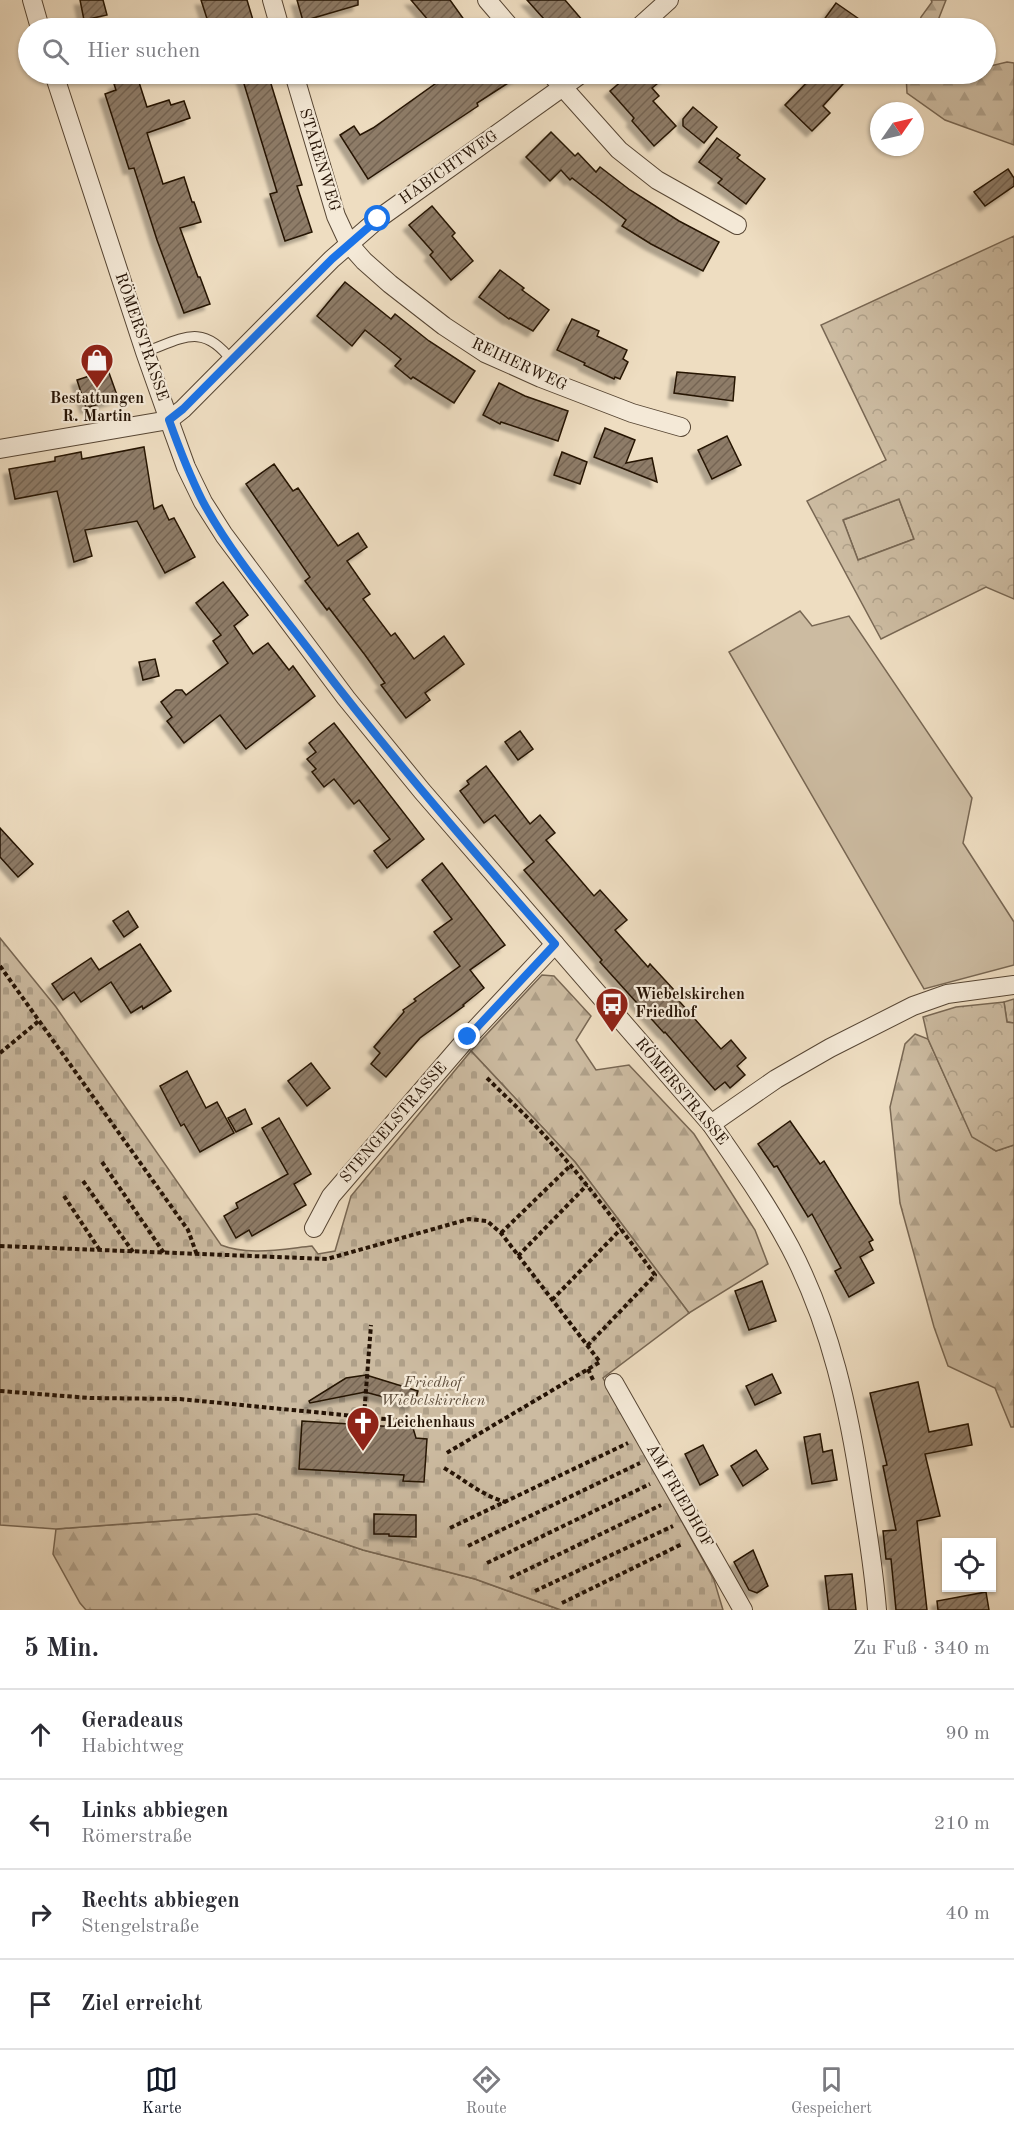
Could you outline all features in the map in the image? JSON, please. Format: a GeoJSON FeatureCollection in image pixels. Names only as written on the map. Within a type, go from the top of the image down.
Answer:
{"type":"FeatureCollection","features":[{"type":"Feature","properties":{"kind":"street"},"geometry":{"type":"LineString","coordinates":[[33,0],[38,18]]}},
{"type":"Feature","properties":{"kind":"street"},"geometry":{"type":"LineString","coordinates":[[272,0],[277,18]]}},
{"type":"Feature","properties":{"kind":"street"},"geometry":{"type":"LineString","coordinates":[[487,0],[503,18]]}},
{"type":"Feature","properties":{"kind":"street"},"geometry":{"type":"LineString","coordinates":[[649,18],[669,0]]}},
{"type":"Feature","properties":{"kind":"street","name":"RÖMERSTRASSE"},"geometry":{"type":"LineString","coordinates":[[57,84],[145,352],[186,467],[203,502],[264,591],[346,698],[415,782],[711,1124],[749,1178],[791,1249],[831,1346],[852,1433],[875,1581],[876,1610]]}},
{"type":"Feature","properties":{"kind":"street","name":"STARENWEG"},"geometry":{"type":"LineString","coordinates":[[297,84],[336,216],[349,244]]}},
{"type":"Feature","properties":{"kind":"street"},"geometry":{"type":"LineString","coordinates":[[560,84],[619,150],[657,180],[737,225]]}},
{"type":"Feature","properties":{"kind":"street","name":"HABICHTWEG"},"geometry":{"type":"LineString","coordinates":[[169,420],[183,409],[349,244],[378,219],[568,84]]}},
{"type":"Feature","properties":{"kind":"street","name":"REIHERWEG"},"geometry":{"type":"LineString","coordinates":[[349,244],[390,284],[444,326],[485,353],[541,378],[632,412],[681,427]]}},
{"type":"Feature","properties":{"kind":"street"},"geometry":{"type":"LineString","coordinates":[[0,449],[169,420]]}},
{"type":"Feature","properties":{"kind":"street","name":"STENGELSTRASSE"},"geometry":{"type":"LineString","coordinates":[[315,1228],[331,1196],[468,1037],[555,944]]}},
{"type":"Feature","properties":{"kind":"street"},"geometry":{"type":"LineString","coordinates":[[711,1124],[776,1079],[830,1048],[913,1006],[947,994],[1014,985]]}},
{"type":"Feature","properties":{"kind":"street","name":"AM FRIEDHOF"},"geometry":{"type":"LineString","coordinates":[[614,1383],[743,1610]]}},
{"type":"Feature","properties":{"kind":"lane"},"geometry":{"type":"LineString","coordinates":[[145,352],[188,336],[206,337],[221,346],[232,361]]}},
{"type":"Feature","properties":{"kind":"path"},"geometry":{"type":"LineString","coordinates":[[0,966],[188,1230],[197,1255]]}},
{"type":"Feature","properties":{"kind":"path"},"geometry":{"type":"LineString","coordinates":[[0,1053],[40,1020]]}},
{"type":"Feature","properties":{"kind":"path"},"geometry":{"type":"LineString","coordinates":[[487,1078],[571,1165],[655,1275],[587,1346]]}},
{"type":"Feature","properties":{"kind":"path"},"geometry":{"type":"LineString","coordinates":[[102,1162],[164,1254]]}},
{"type":"Feature","properties":{"kind":"path"},"geometry":{"type":"LineString","coordinates":[[501,1233],[571,1165]]}},
{"type":"Feature","properties":{"kind":"path"},"geometry":{"type":"LineString","coordinates":[[83,1181],[133,1253]]}},
{"type":"Feature","properties":{"kind":"path"},"geometry":{"type":"LineString","coordinates":[[518,1256],[587,1185]]}},
{"type":"Feature","properties":{"kind":"path"},"geometry":{"type":"LineString","coordinates":[[64,1196],[101,1252]]}},
{"type":"Feature","properties":{"kind":"path"},"geometry":{"type":"LineString","coordinates":[[0,1246],[101,1252],[327,1259],[469,1220],[487,1221],[501,1233],[600,1362],[445,1454]]}},
{"type":"Feature","properties":{"kind":"path"},"geometry":{"type":"LineString","coordinates":[[552,1300],[621,1229]]}},
{"type":"Feature","properties":{"kind":"path"},"geometry":{"type":"LineString","coordinates":[[364,1416],[371,1326]]}},
{"type":"Feature","properties":{"kind":"path"},"geometry":{"type":"LineString","coordinates":[[0,1391],[90,1398],[180,1399],[436,1424]]}},
{"type":"Feature","properties":{"kind":"path"},"geometry":{"type":"LineString","coordinates":[[450,1528],[628,1443]]}},
{"type":"Feature","properties":{"kind":"path"},"geometry":{"type":"LineString","coordinates":[[468,1546],[641,1463]]}},
{"type":"Feature","properties":{"kind":"path"},"geometry":{"type":"LineString","coordinates":[[444,1468],[477,1491],[506,1502]]}},
{"type":"Feature","properties":{"kind":"path"},"geometry":{"type":"LineString","coordinates":[[487,1563],[651,1484]]}},
{"type":"Feature","properties":{"kind":"path"},"geometry":{"type":"LineString","coordinates":[[510,1578],[662,1504]]}},
{"type":"Feature","properties":{"kind":"path"},"geometry":{"type":"LineString","coordinates":[[535,1591],[673,1526]]}},
{"type":"Feature","properties":{"kind":"path"},"geometry":{"type":"LineString","coordinates":[[562,1604],[682,1545]]}},
{"type":"Feature","properties":{"kind":"green space"},"geometry":{"type":"Polygon","coordinates":[[[931,0],[946,0],[939,18],[921,18],[921,17],[932,2],[931,0]]]}},
{"type":"Feature","properties":{"kind":"green space"},"geometry":{"type":"Polygon","coordinates":[[[1014,63],[1014,145],[945,120],[924,105],[924,102],[920,102],[907,93],[907,84],[996,84],[996,65],[1014,63]]]}},
{"type":"Feature","properties":{"kind":"green space"},"geometry":{"type":"Polygon","coordinates":[[[1014,236],[1014,599],[986,587],[881,639],[807,501],[886,460],[821,325],[1014,236]],[[899,499],[843,520],[858,560],[914,539],[899,499]]]}},
{"type":"Feature","properties":{"kind":"green space"},"geometry":{"type":"Polygon","coordinates":[[[899,499],[914,539],[858,560],[843,520],[899,499]]]}},
{"type":"Feature","properties":{"kind":"green space"},"geometry":{"type":"Polygon","coordinates":[[[800,611],[812,626],[849,616],[972,798],[963,843],[1014,922],[1014,965],[924,989],[729,652],[800,611]]]}},
{"type":"Feature","properties":{"kind":"green space","name":"Friedhof Wiebelskirchen"},"geometry":{"type":"Polygon","coordinates":[[[0,938],[56,1007],[221,1245],[231,1248],[266,1251],[312,1246],[318,1254],[335,1251],[351,1196],[471,1051],[575,1162],[689,1313],[603,1378],[714,1580],[723,1610],[561,1610],[475,1579],[363,1550],[257,1514],[56,1529],[0,1525],[0,938]]]}},
{"type":"Feature","properties":{"kind":"green space"},"geometry":{"type":"Polygon","coordinates":[[[542,975],[554,976],[591,1016],[576,1040],[596,1070],[629,1065],[694,1134],[755,1230],[768,1264],[689,1313],[575,1162],[471,1051],[542,975]]]}},
{"type":"Feature","properties":{"kind":"green space"},"geometry":{"type":"Polygon","coordinates":[[[1014,999],[1014,1023],[1007,1022],[1004,1002],[1014,999]]]}},
{"type":"Feature","properties":{"kind":"green space"},"geometry":{"type":"Polygon","coordinates":[[[1004,1002],[1007,1022],[1014,1023],[1014,1145],[996,1151],[972,1137],[928,1039],[923,1017],[956,1007],[1004,1002]]]}},
{"type":"Feature","properties":{"kind":"green space"},"geometry":{"type":"Polygon","coordinates":[[[915,1034],[928,1039],[972,1136],[996,1151],[1014,1145],[1014,1427],[1011,1427],[995,1388],[948,1366],[934,1327],[900,1203],[890,1107],[905,1044],[915,1034]]]}},
{"type":"Feature","properties":{"kind":"green space"},"geometry":{"type":"Polygon","coordinates":[[[257,1514],[363,1550],[475,1579],[561,1610],[86,1610],[53,1554],[56,1529],[257,1514]]]}},
{"type":"Feature","properties":{"kind":"building"},"geometry":{"type":"Polygon","coordinates":[[[80,0],[103,0],[107,15],[84,18],[80,0]]]}},
{"type":"Feature","properties":{"kind":"building"},"geometry":{"type":"Polygon","coordinates":[[[201,0],[247,0],[252,18],[207,18],[201,0]]]}},
{"type":"Feature","properties":{"kind":"building"},"geometry":{"type":"Polygon","coordinates":[[[297,0],[358,0],[358,5],[313,18],[302,18],[297,0]]]}},
{"type":"Feature","properties":{"kind":"building"},"geometry":{"type":"Polygon","coordinates":[[[411,0],[450,0],[463,18],[426,18],[411,0]]]}},
{"type":"Feature","properties":{"kind":"building"},"geometry":{"type":"Polygon","coordinates":[[[527,0],[565,0],[580,18],[543,18],[527,0]]]}},
{"type":"Feature","properties":{"kind":"building"},"geometry":{"type":"Polygon","coordinates":[[[836,3],[858,18],[825,18],[836,3]]]}},
{"type":"Feature","properties":{"kind":"building"},"geometry":{"type":"Polygon","coordinates":[[[114,84],[140,84],[147,107],[169,100],[171,105],[184,101],[190,118],[147,133],[163,184],[184,177],[192,202],[194,202],[201,222],[180,228],[210,304],[184,313],[134,168],[129,169],[105,94],[116,90],[114,84]]]}},
{"type":"Feature","properties":{"kind":"building"},"geometry":{"type":"Polygon","coordinates":[[[244,84],[271,84],[302,185],[297,186],[312,232],[285,241],[270,194],[277,192],[244,84]]]}},
{"type":"Feature","properties":{"kind":"building"},"geometry":{"type":"Polygon","coordinates":[[[435,84],[506,84],[477,103],[478,106],[368,179],[340,135],[354,126],[360,135],[435,84]]]}},
{"type":"Feature","properties":{"kind":"building"},"geometry":{"type":"Polygon","coordinates":[[[618,84],[657,84],[652,88],[659,96],[653,101],[676,126],[654,146],[632,121],[634,118],[610,91],[618,84]]]}},
{"type":"Feature","properties":{"kind":"building"},"geometry":{"type":"Polygon","coordinates":[[[805,84],[843,84],[823,106],[830,113],[812,131],[785,105],[805,84]]]}},
{"type":"Feature","properties":{"kind":"building"},"geometry":{"type":"Polygon","coordinates":[[[693,107],[717,127],[704,143],[683,126],[683,119],[693,107]]]}},
{"type":"Feature","properties":{"kind":"building"},"geometry":{"type":"Polygon","coordinates":[[[551,132],[575,156],[578,153],[596,172],[600,167],[630,190],[679,221],[719,242],[703,271],[622,226],[626,220],[572,178],[570,180],[561,170],[550,181],[526,157],[551,132]]]}},
{"type":"Feature","properties":{"kind":"building"},"geometry":{"type":"Polygon","coordinates":[[[717,138],[740,155],[737,158],[765,179],[746,204],[718,183],[722,179],[699,162],[717,138]]]}},
{"type":"Feature","properties":{"kind":"building"},"geometry":{"type":"Polygon","coordinates":[[[1008,169],[1014,178],[1014,186],[985,206],[974,192],[1008,169]]]}},
{"type":"Feature","properties":{"kind":"building"},"geometry":{"type":"Polygon","coordinates":[[[432,206],[455,233],[452,236],[473,261],[451,280],[430,255],[433,252],[409,225],[432,206]]]}},
{"type":"Feature","properties":{"kind":"building"},"geometry":{"type":"Polygon","coordinates":[[[500,270],[549,310],[533,331],[509,319],[479,297],[500,270]]]}},
{"type":"Feature","properties":{"kind":"building"},"geometry":{"type":"Polygon","coordinates":[[[345,282],[391,319],[395,314],[429,341],[475,371],[454,403],[413,377],[411,379],[395,366],[401,359],[365,330],[352,346],[317,316],[345,282]]]}},
{"type":"Feature","properties":{"kind":"building"},"geometry":{"type":"Polygon","coordinates":[[[572,319],[599,331],[597,336],[627,350],[623,359],[628,362],[620,379],[615,377],[614,379],[557,350],[572,319]]]}},
{"type":"Feature","properties":{"kind":"building","name":"Bestattungen R. Martin"},"geometry":{"type":"Polygon","coordinates":[[[108,370],[118,398],[86,408],[77,380],[108,370]]]}},
{"type":"Feature","properties":{"kind":"building"},"geometry":{"type":"Polygon","coordinates":[[[677,372],[735,377],[733,401],[674,393],[677,372]]]}},
{"type":"Feature","properties":{"kind":"building"},"geometry":{"type":"Polygon","coordinates":[[[499,383],[525,396],[568,411],[558,441],[501,422],[500,424],[483,415],[499,383]]]}},
{"type":"Feature","properties":{"kind":"building"},"geometry":{"type":"Polygon","coordinates":[[[605,428],[635,440],[626,463],[652,458],[657,482],[594,457],[605,428]]]}},
{"type":"Feature","properties":{"kind":"building"},"geometry":{"type":"Polygon","coordinates":[[[727,436],[741,465],[712,479],[698,450],[727,436]]]}},
{"type":"Feature","properties":{"kind":"building"},"geometry":{"type":"Polygon","coordinates":[[[144,447],[154,509],[162,505],[169,520],[174,518],[195,557],[165,573],[137,521],[85,530],[92,556],[74,562],[57,491],[15,499],[9,469],[55,461],[55,457],[81,452],[82,459],[144,447]]]}},
{"type":"Feature","properties":{"kind":"building"},"geometry":{"type":"Polygon","coordinates":[[[562,452],[587,462],[580,484],[554,475],[562,452]]]}},
{"type":"Feature","properties":{"kind":"building"},"geometry":{"type":"Polygon","coordinates":[[[274,464],[293,491],[298,488],[338,546],[358,533],[367,547],[347,561],[370,594],[363,599],[391,636],[395,633],[414,659],[444,636],[464,664],[425,693],[430,700],[406,718],[381,685],[385,683],[365,655],[305,581],[310,577],[246,484],[274,464]]]}},
{"type":"Feature","properties":{"kind":"building"},"geometry":{"type":"Polygon","coordinates":[[[223,582],[248,615],[234,626],[253,654],[268,643],[289,670],[293,666],[315,696],[246,749],[220,715],[184,743],[167,721],[172,717],[161,702],[176,690],[182,690],[186,695],[228,663],[213,641],[221,635],[196,603],[223,582]]]}},
{"type":"Feature","properties":{"kind":"building"},"geometry":{"type":"Polygon","coordinates":[[[155,659],[159,676],[143,680],[139,662],[155,659]]]}},
{"type":"Feature","properties":{"kind":"building"},"geometry":{"type":"Polygon","coordinates":[[[334,723],[424,839],[387,868],[374,851],[390,839],[359,800],[354,804],[334,779],[324,787],[312,772],[316,769],[307,759],[316,752],[309,743],[334,723]]]}},
{"type":"Feature","properties":{"kind":"building"},"geometry":{"type":"Polygon","coordinates":[[[520,731],[533,749],[518,760],[505,742],[520,731]]]}},
{"type":"Feature","properties":{"kind":"building"},"geometry":{"type":"Polygon","coordinates":[[[486,766],[530,824],[540,815],[555,833],[546,840],[594,896],[600,890],[627,920],[615,930],[648,967],[650,964],[676,992],[673,994],[721,1049],[731,1040],[746,1058],[737,1066],[745,1075],[730,1088],[725,1082],[715,1090],[600,962],[602,960],[524,870],[534,862],[495,815],[484,823],[460,791],[469,784],[467,781],[486,766]]]}},
{"type":"Feature","properties":{"kind":"building"},"geometry":{"type":"Polygon","coordinates":[[[0,828],[33,864],[18,877],[0,857],[0,828]]]}},
{"type":"Feature","properties":{"kind":"building"},"geometry":{"type":"Polygon","coordinates":[[[442,863],[505,945],[470,970],[484,988],[464,1006],[420,1038],[386,1077],[371,1064],[380,1053],[374,1047],[404,1012],[403,1010],[416,1001],[414,999],[460,966],[434,932],[452,919],[422,880],[442,863]]]}},
{"type":"Feature","properties":{"kind":"building"},"geometry":{"type":"Polygon","coordinates":[[[128,911],[138,927],[124,937],[113,921],[128,911]]]}},
{"type":"Feature","properties":{"kind":"building"},"geometry":{"type":"Polygon","coordinates":[[[140,944],[171,991],[143,1009],[142,1006],[131,1013],[111,982],[81,1002],[74,992],[63,1000],[52,984],[91,958],[99,970],[140,944]]]}},
{"type":"Feature","properties":{"kind":"building"},"geometry":{"type":"Polygon","coordinates":[[[311,1063],[330,1088],[307,1106],[288,1081],[311,1063]]]}},
{"type":"Feature","properties":{"kind":"building"},"geometry":{"type":"Polygon","coordinates":[[[187,1071],[206,1108],[217,1102],[234,1133],[200,1152],[184,1124],[181,1126],[160,1086],[187,1071]]]}},
{"type":"Feature","properties":{"kind":"building"},"geometry":{"type":"Polygon","coordinates":[[[245,1109],[252,1124],[236,1132],[228,1118],[245,1109]]]}},
{"type":"Feature","properties":{"kind":"building"},"geometry":{"type":"Polygon","coordinates":[[[279,1118],[311,1174],[294,1184],[306,1205],[252,1236],[249,1230],[236,1238],[224,1216],[238,1208],[236,1203],[288,1174],[262,1128],[279,1118]]]}},
{"type":"Feature","properties":{"kind":"building"},"geometry":{"type":"Polygon","coordinates":[[[790,1121],[820,1164],[824,1161],[873,1240],[869,1242],[873,1250],[860,1257],[874,1283],[849,1297],[835,1271],[841,1268],[812,1214],[808,1217],[777,1166],[774,1167],[758,1144],[790,1121]]]}},
{"type":"Feature","properties":{"kind":"building"},"geometry":{"type":"Polygon","coordinates":[[[762,1281],[776,1321],[749,1330],[735,1291],[762,1281]]]}},
{"type":"Feature","properties":{"kind":"building"},"geometry":{"type":"Polygon","coordinates":[[[772,1374],[781,1393],[755,1405],[746,1386],[772,1374]]]}},
{"type":"Feature","properties":{"kind":"building"},"geometry":{"type":"Polygon","coordinates":[[[366,1375],[418,1391],[414,1405],[365,1392],[310,1403],[309,1401],[346,1378],[366,1375]]]}},
{"type":"Feature","properties":{"kind":"building"},"geometry":{"type":"Polygon","coordinates":[[[918,1382],[929,1432],[968,1424],[972,1445],[925,1454],[940,1516],[917,1521],[927,1610],[896,1610],[891,1559],[886,1559],[883,1531],[896,1530],[883,1466],[887,1465],[870,1393],[918,1382]]]}},
{"type":"Feature","properties":{"kind":"building","name":"Leichenhaus"},"geometry":{"type":"Polygon","coordinates":[[[302,1421],[413,1428],[416,1438],[427,1439],[424,1482],[403,1481],[404,1475],[299,1469],[302,1421]]]}},
{"type":"Feature","properties":{"kind":"building"},"geometry":{"type":"Polygon","coordinates":[[[820,1434],[823,1452],[832,1450],[837,1480],[812,1484],[804,1437],[820,1434]]]}},
{"type":"Feature","properties":{"kind":"building"},"geometry":{"type":"Polygon","coordinates":[[[703,1445],[718,1475],[700,1485],[685,1454],[703,1445]]]}},
{"type":"Feature","properties":{"kind":"building"},"geometry":{"type":"Polygon","coordinates":[[[756,1450],[768,1469],[743,1486],[731,1466],[756,1450]]]}},
{"type":"Feature","properties":{"kind":"building"},"geometry":{"type":"Polygon","coordinates":[[[374,1514],[416,1515],[416,1537],[374,1534],[374,1514]]]}},
{"type":"Feature","properties":{"kind":"building"},"geometry":{"type":"Polygon","coordinates":[[[753,1550],[768,1586],[757,1593],[749,1590],[734,1562],[753,1550]]]}},
{"type":"Feature","properties":{"kind":"building"},"geometry":{"type":"Polygon","coordinates":[[[852,1574],[856,1610],[829,1610],[825,1576],[852,1574]]]}},
{"type":"Feature","properties":{"kind":"building"},"geometry":{"type":"Polygon","coordinates":[[[986,1592],[989,1610],[938,1610],[937,1601],[986,1592]]]}},
{"type":"Feature","properties":{"kind":"place","name":"Bestattungen R. Martin"},"geometry":{"type":"Point","coordinates":[97,389]}},
{"type":"Feature","properties":{"kind":"place","name":"Wiebelskirchen Friedhof"},"geometry":{"type":"Point","coordinates":[612,1033]}},
{"type":"Feature","properties":{"kind":"place","name":"Leichenhaus"},"geometry":{"type":"Point","coordinates":[363,1452]}},
{"type":"Feature","properties":{"kind":"route"},"geometry":{"type":"LineString","coordinates":[[378,219],[332,259],[183,409],[169,420],[186,467],[203,502],[264,591],[346,698],[422,791],[555,944],[468,1037]]}}]}
